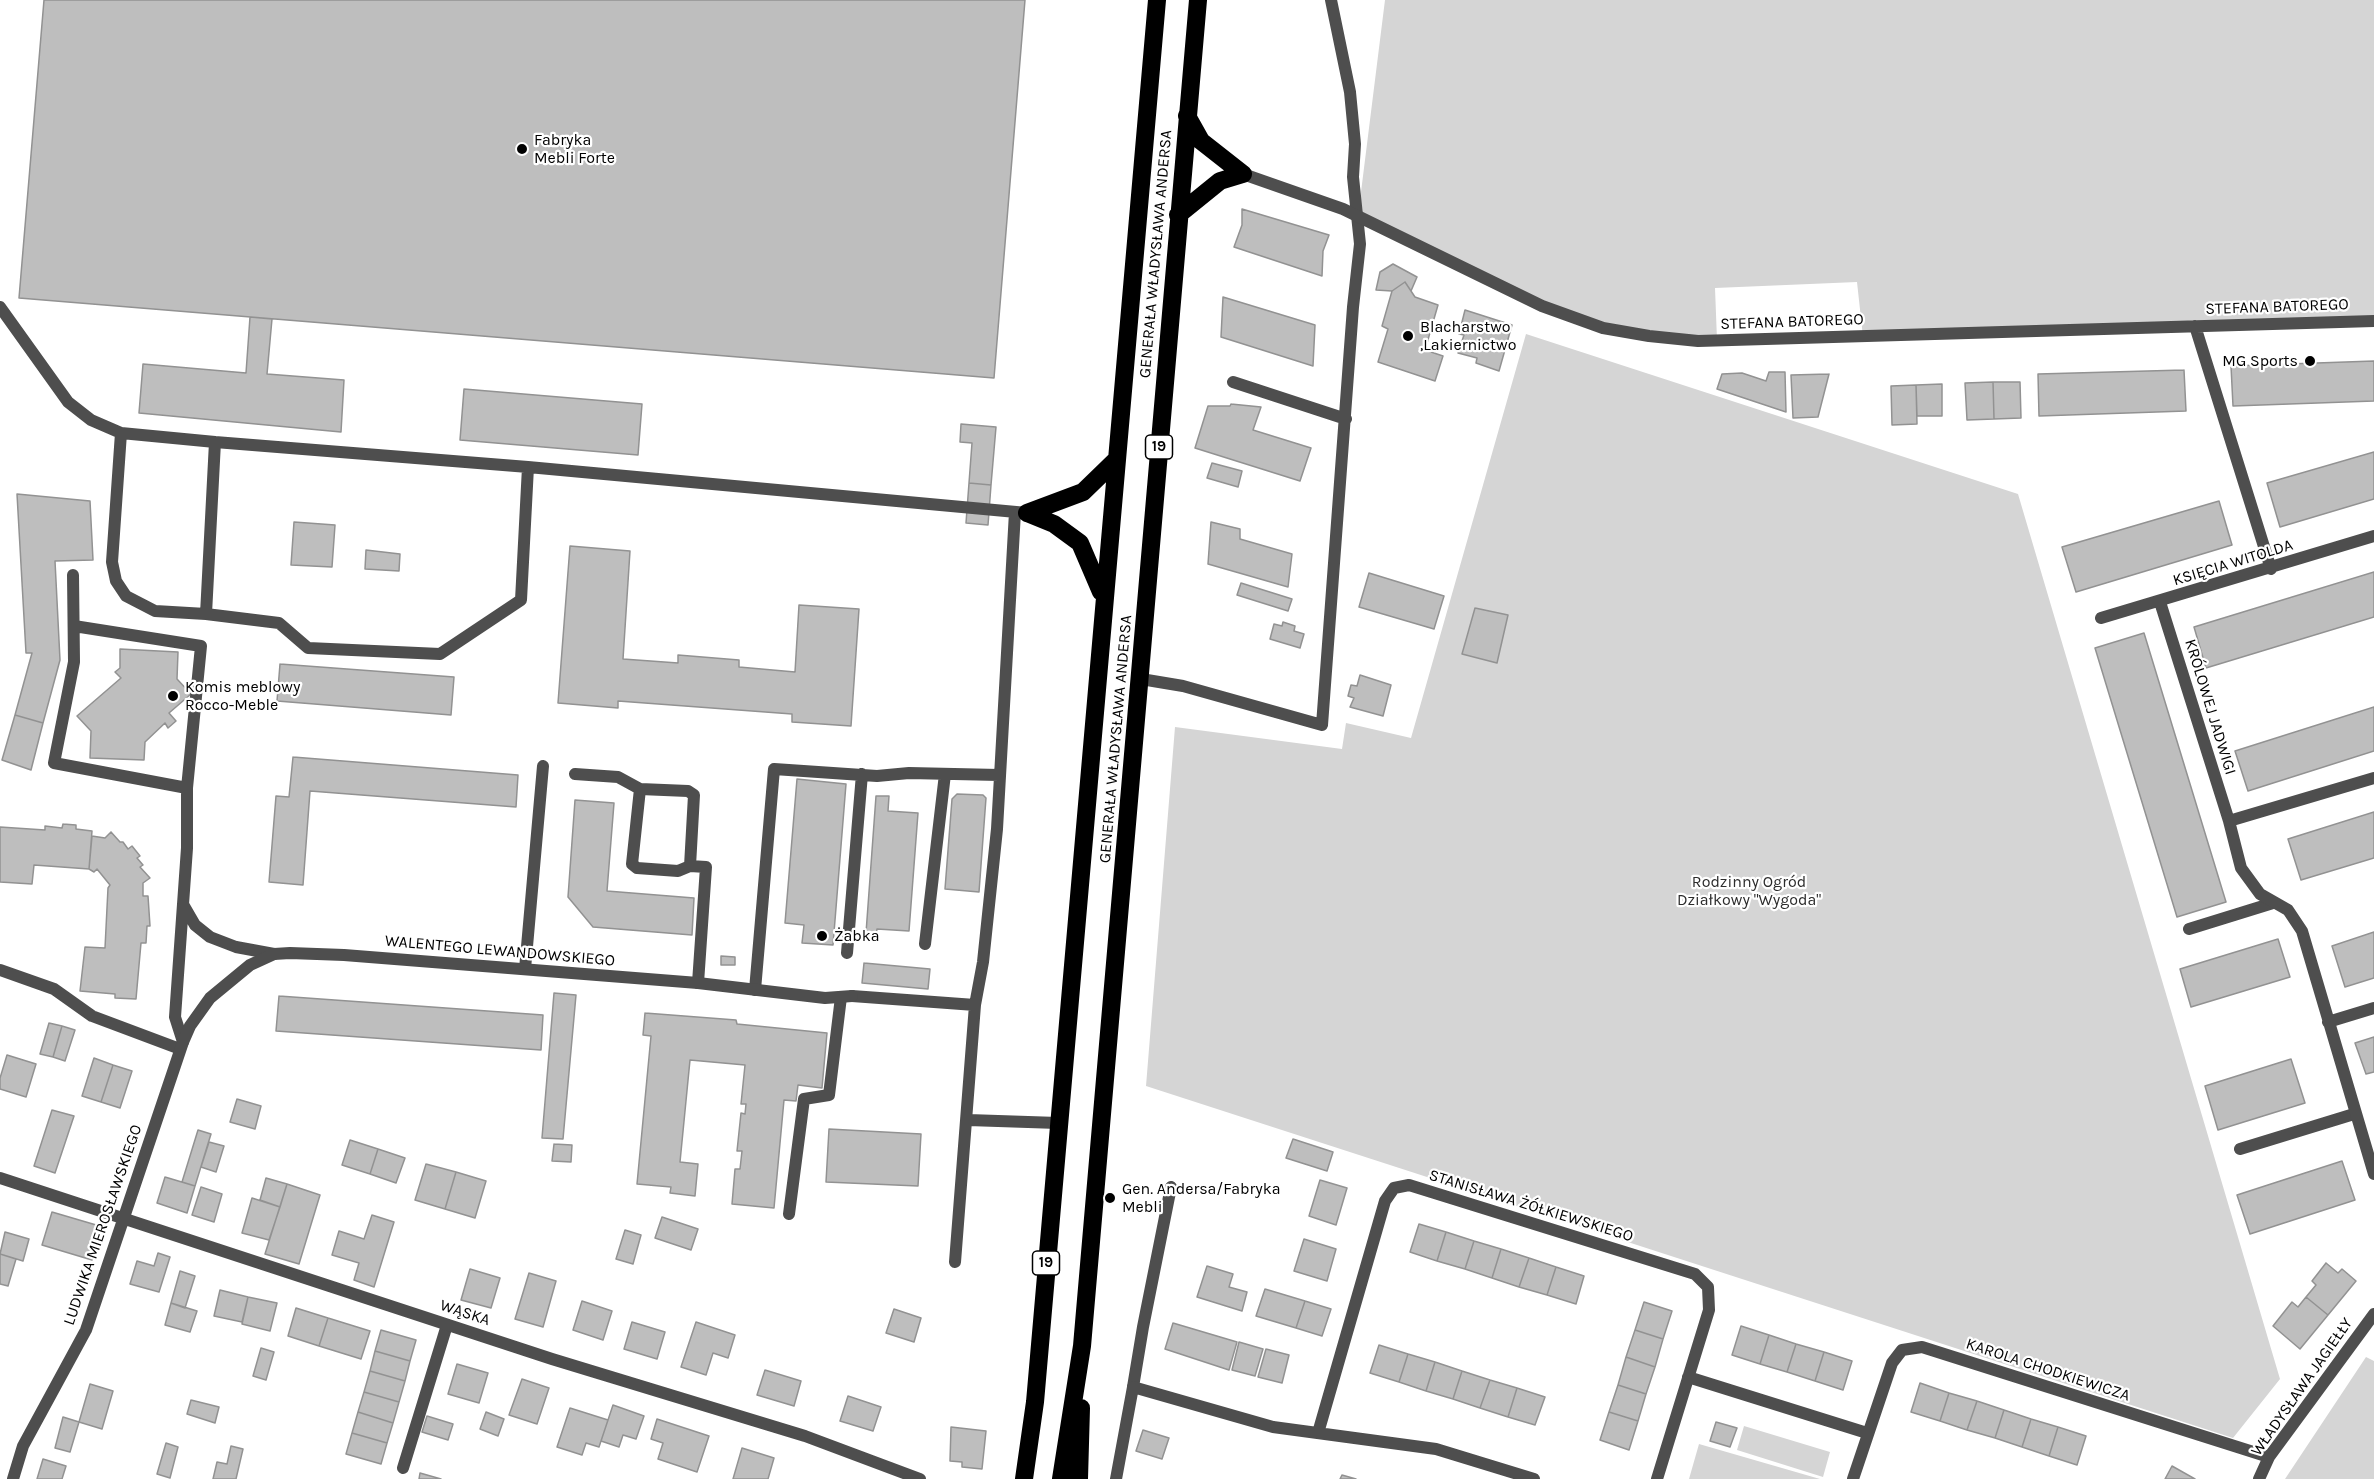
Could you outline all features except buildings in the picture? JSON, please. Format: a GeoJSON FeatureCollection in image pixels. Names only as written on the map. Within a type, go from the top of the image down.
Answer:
{"type":"FeatureCollection","features":[{"type":"Feature","properties":{"kind":"highway","name":"GENERAŁA WŁADYSŁAWA ANDERSA"},"geometry":{"type":"LineString","coordinates":[[1024,1479],[1035,1402],[1103,597],[1157,0]]}},
{"type":"Feature","properties":{"kind":"highway","name":"GENERAŁA WŁADYSŁAWA ANDERSA"},"geometry":{"type":"LineString","coordinates":[[1061,1479],[1082,1346],[1198,0]]}},
{"type":"Feature","properties":{"kind":"highway"},"geometry":{"type":"LineString","coordinates":[[1187,116],[1202,141],[1243,174]]}},
{"type":"Feature","properties":{"kind":"highway"},"geometry":{"type":"LineString","coordinates":[[1178,215],[1220,180],[1243,174]]}},
{"type":"Feature","properties":{"kind":"highway"},"geometry":{"type":"LineString","coordinates":[[1021,512],[1083,492],[1116,460]]}},
{"type":"Feature","properties":{"kind":"highway"},"geometry":{"type":"LineString","coordinates":[[1021,512],[1053,524],[1080,543],[1103,597]]}},
{"type":"Feature","properties":{"kind":"highway"},"geometry":{"type":"LineString","coordinates":[[1079,1479],[1082,1346]]}},
{"type":"Feature","properties":{"kind":"highway"},"geometry":{"type":"LineString","coordinates":[[1012,1479],[1035,1402]]}},
{"type":"Feature","properties":{"kind":"street"},"geometry":{"type":"LineString","coordinates":[[1141,678],[1183,686],[1322,726],[1360,243],[1353,177],[1355,144],[1350,92],[1331,0]]}},
{"type":"Feature","properties":{"kind":"street","name":"STEFANA BATOREGO"},"geometry":{"type":"LineString","coordinates":[[1243,174],[1358,216],[1542,306],[1603,328],[1649,336],[1698,341],[2374,321]]}},
{"type":"Feature","properties":{"kind":"street"},"geometry":{"type":"LineString","coordinates":[[0,307],[68,402],[91,420],[121,433],[1021,512],[999,775],[997,829],[985,951],[975,1005],[968,1120],[955,1262]]}},
{"type":"Feature","properties":{"kind":"street"},"geometry":{"type":"LineString","coordinates":[[2195,326],[2271,569]]}},
{"type":"Feature","properties":{"kind":"street"},"geometry":{"type":"LineString","coordinates":[[1233,382],[1346,420]]}},
{"type":"Feature","properties":{"kind":"street"},"geometry":{"type":"LineString","coordinates":[[121,433],[112,562],[116,581],[126,596],[155,611],[206,614],[279,623],[308,648],[440,654],[521,600],[528,467]]}},
{"type":"Feature","properties":{"kind":"street"},"geometry":{"type":"LineString","coordinates":[[206,614],[215,442]]}},
{"type":"Feature","properties":{"kind":"street","name":"KSIĘCIA WITOLDA"},"geometry":{"type":"LineString","coordinates":[[2101,618],[2374,537]]}},
{"type":"Feature","properties":{"kind":"street"},"geometry":{"type":"LineString","coordinates":[[73,575],[74,662],[54,763],[187,788]]}},
{"type":"Feature","properties":{"kind":"street","name":"KRÓLOWEJ JADWIGI"},"geometry":{"type":"LineString","coordinates":[[2160,602],[2229,821],[2241,868],[2255,889],[2273,903],[2288,910],[2302,931],[2354,1114],[2374,1174]]}},
{"type":"Feature","properties":{"kind":"street"},"geometry":{"type":"LineString","coordinates":[[74,626],[201,646],[187,788],[184,905],[175,1017],[182,1046]]}},
{"type":"Feature","properties":{"kind":"street"},"geometry":{"type":"LineString","coordinates":[[525,969],[543,765]]}},
{"type":"Feature","properties":{"kind":"street"},"geometry":{"type":"LineString","coordinates":[[755,990],[774,769],[862,774],[999,775]]}},
{"type":"Feature","properties":{"kind":"street"},"geometry":{"type":"LineString","coordinates":[[575,774],[618,777],[640,789],[688,791],[694,795],[690,866]]}},
{"type":"Feature","properties":{"kind":"street"},"geometry":{"type":"LineString","coordinates":[[847,953],[862,774]]}},
{"type":"Feature","properties":{"kind":"street"},"geometry":{"type":"LineString","coordinates":[[925,944],[945,774]]}},
{"type":"Feature","properties":{"kind":"street"},"geometry":{"type":"LineString","coordinates":[[2229,821],[2374,778]]}},
{"type":"Feature","properties":{"kind":"street"},"geometry":{"type":"LineString","coordinates":[[640,789],[633,864],[637,868],[678,871],[690,866],[706,867],[698,983]]}},
{"type":"Feature","properties":{"kind":"street"},"geometry":{"type":"LineString","coordinates":[[2189,929],[2273,903]]}},
{"type":"Feature","properties":{"kind":"street"},"geometry":{"type":"LineString","coordinates":[[184,905],[195,924],[210,937],[236,947],[274,954]]}},
{"type":"Feature","properties":{"kind":"street","name":"WALENTEGO LEWANDOWSKIEGO"},"geometry":{"type":"LineString","coordinates":[[182,1046],[190,1026],[210,998],[250,965],[274,954],[344,955],[698,983],[755,990],[975,1005]]}},
{"type":"Feature","properties":{"kind":"street"},"geometry":{"type":"LineString","coordinates":[[0,970],[54,989],[92,1016],[182,1046]]}},
{"type":"Feature","properties":{"kind":"street"},"geometry":{"type":"LineString","coordinates":[[789,1214],[804,1099],[829,1095],[847,997]]}},
{"type":"Feature","properties":{"kind":"street"},"geometry":{"type":"LineString","coordinates":[[2328,1022],[2374,1008]]}},
{"type":"Feature","properties":{"kind":"street","name":"LUDWIKA MIEROSŁAWSKIEGO"},"geometry":{"type":"LineString","coordinates":[[13,1479],[23,1446],[86,1330],[182,1046]]}},
{"type":"Feature","properties":{"kind":"street"},"geometry":{"type":"LineString","coordinates":[[2240,1149],[2354,1114]]}},
{"type":"Feature","properties":{"kind":"street"},"geometry":{"type":"LineString","coordinates":[[968,1120],[1058,1123]]}},
{"type":"Feature","properties":{"kind":"street","name":"WĄSKA"},"geometry":{"type":"LineString","coordinates":[[0,1178],[447,1325],[805,1436],[920,1479]]}},
{"type":"Feature","properties":{"kind":"street","name":"STANISŁAWA ŻÓŁKIEWSKIEGO"},"geometry":{"type":"LineString","coordinates":[[1318,1433],[1384,1201],[1394,1188],[1410,1185],[1695,1274],[1708,1287],[1709,1310],[1657,1479]]}},
{"type":"Feature","properties":{"kind":"street"},"geometry":{"type":"LineString","coordinates":[[1116,1479],[1171,1187]]}},
{"type":"Feature","properties":{"kind":"street","name":"WŁADYSŁAWA JAGIEŁŁY"},"geometry":{"type":"LineString","coordinates":[[2259,1479],[2269,1457],[2374,1314]]}},
{"type":"Feature","properties":{"kind":"street"},"geometry":{"type":"LineString","coordinates":[[403,1468],[447,1325]]}},
{"type":"Feature","properties":{"kind":"street","name":"KAROLA CHODKIEWICZA"},"geometry":{"type":"LineString","coordinates":[[1853,1479],[1892,1363],[1902,1350],[1922,1347],[2269,1457]]}},
{"type":"Feature","properties":{"kind":"street"},"geometry":{"type":"LineString","coordinates":[[1688,1377],[1867,1433]]}},
{"type":"Feature","properties":{"kind":"street"},"geometry":{"type":"LineString","coordinates":[[1133,1387],[1272,1427],[1436,1449],[1514,1476],[1534,1479]]}},
{"type":"Feature","properties":{"kind":"green space"},"geometry":{"type":"Polygon","coordinates":[[[1385,0],[2374,0],[2374,323],[1863,337],[1857,282],[1715,288],[1717,340],[1648,335],[1542,307],[1358,216],[1385,0]]]}},
{"type":"Feature","properties":{"kind":"green space","name":"Rodzinny Ogród Działkowy \"Wygoda\""},"geometry":{"type":"Polygon","coordinates":[[[1526,334],[2018,494],[2280,1379],[2233,1438],[1146,1086],[1175,727],[1342,749],[1346,723],[1411,738],[1526,334]]]}},
{"type":"Feature","properties":{"kind":"green space"},"geometry":{"type":"Polygon","coordinates":[[[2366,1357],[2374,1361],[2374,1479],[2285,1479],[2366,1357]]]}},
{"type":"Feature","properties":{"kind":"green space"},"geometry":{"type":"Polygon","coordinates":[[[1744,1426],[1830,1452],[1823,1477],[1737,1450],[1744,1426]]]}},
{"type":"Feature","properties":{"kind":"green space"},"geometry":{"type":"Polygon","coordinates":[[[1699,1444],[1820,1479],[1689,1479],[1699,1444]]]}},
{"type":"Feature","properties":{"kind":"place","name":"Fabryka Mebli Forte"},"geometry":{"type":"Point","coordinates":[522,149]}},
{"type":"Feature","properties":{"kind":"place","name":"Blacharstwo ,Lakiernictwo"},"geometry":{"type":"Point","coordinates":[1408,336]}},
{"type":"Feature","properties":{"kind":"place","name":"MG Sports"},"geometry":{"type":"Point","coordinates":[2310,361]}},
{"type":"Feature","properties":{"kind":"place","name":"Komis meblowy Rocco-Meble"},"geometry":{"type":"Point","coordinates":[173,696]}},
{"type":"Feature","properties":{"kind":"place","name":"Żabka"},"geometry":{"type":"Point","coordinates":[822,936]}},
{"type":"Feature","properties":{"kind":"place","name":"Gen. Andersa/Fabryka Mebli"},"geometry":{"type":"Point","coordinates":[1110,1198]}}]}
